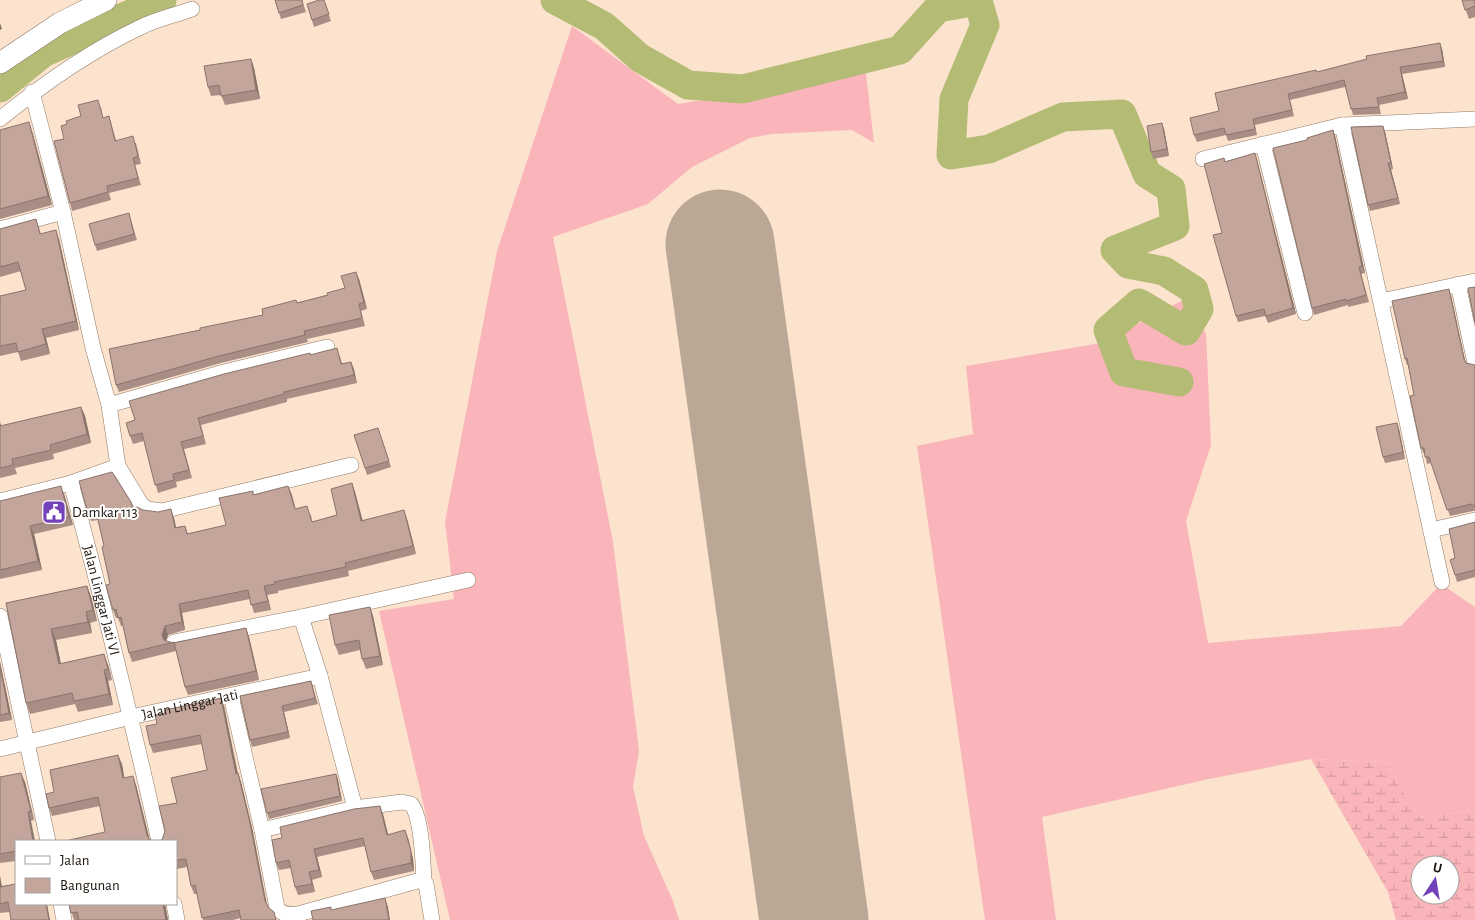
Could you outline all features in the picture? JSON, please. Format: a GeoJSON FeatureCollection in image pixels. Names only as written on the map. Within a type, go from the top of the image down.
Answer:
{"type":"FeatureCollection","features":[{"type":"Feature","properties":{"kind":"street"},"geometry":{"type":"LineString","coordinates":[[0,63],[60,23],[106,0]]}},
{"type":"Feature","properties":{"kind":"street"},"geometry":{"type":"LineString","coordinates":[[0,118],[32,92],[117,39],[143,26],[192,9]]}},
{"type":"Feature","properties":{"kind":"street"},"geometry":{"type":"LineString","coordinates":[[32,92],[63,212],[93,348],[108,405],[118,466],[141,504],[147,509],[162,511],[350,464]]}},
{"type":"Feature","properties":{"kind":"street"},"geometry":{"type":"LineString","coordinates":[[1204,159],[1342,125],[1475,119]]}},
{"type":"Feature","properties":{"kind":"street"},"geometry":{"type":"LineString","coordinates":[[1342,125],[1442,582]]}},
{"type":"Feature","properties":{"kind":"street"},"geometry":{"type":"LineString","coordinates":[[1263,144],[1305,313]]}},
{"type":"Feature","properties":{"kind":"street"},"geometry":{"type":"LineString","coordinates":[[0,229],[63,212]]}},
{"type":"Feature","properties":{"kind":"street"},"geometry":{"type":"LineString","coordinates":[[1381,301],[1475,281]]}},
{"type":"Feature","properties":{"kind":"street"},"geometry":{"type":"LineString","coordinates":[[1458,284],[1475,363]]}},
{"type":"Feature","properties":{"kind":"street"},"geometry":{"type":"LineString","coordinates":[[108,405],[224,372],[327,347]]}},
{"type":"Feature","properties":{"kind":"street"},"geometry":{"type":"LineString","coordinates":[[0,501],[71,483],[118,466]]}},
{"type":"Feature","properties":{"kind":"street","name":"Jalan Linggar Jati VI"},"geometry":{"type":"LineString","coordinates":[[71,483],[132,717],[160,840]]}},
{"type":"Feature","properties":{"kind":"street"},"geometry":{"type":"LineString","coordinates":[[1431,530],[1475,520]]}},
{"type":"Feature","properties":{"kind":"street"},"geometry":{"type":"LineString","coordinates":[[174,642],[301,618],[468,580]]}},
{"type":"Feature","properties":{"kind":"street"},"geometry":{"type":"LineString","coordinates":[[0,616],[4,657],[28,741],[48,840]]}},
{"type":"Feature","properties":{"kind":"street"},"geometry":{"type":"LineString","coordinates":[[301,618],[320,676],[355,808]]}},
{"type":"Feature","properties":{"kind":"street","name":"Jalan Linggar Jati"},"geometry":{"type":"LineString","coordinates":[[0,749],[132,717],[320,676]]}},
{"type":"Feature","properties":{"kind":"street"},"geometry":{"type":"LineString","coordinates":[[231,696],[262,830],[277,908],[283,914],[298,914],[418,880],[424,881]]}},
{"type":"Feature","properties":{"kind":"street"},"geometry":{"type":"LineString","coordinates":[[262,830],[355,808],[402,802],[411,804],[415,809],[417,817],[424,881],[432,920]]}},
{"type":"Feature","properties":{"kind":"street"},"geometry":{"type":"LineString","coordinates":[[61,905],[64,920]]}},
{"type":"Feature","properties":{"kind":"street"},"geometry":{"type":"LineString","coordinates":[[174,905],[177,920]]}},
{"type":"Feature","properties":{"kind":"green space"},"geometry":{"type":"Polygon","coordinates":[[[572,26],[678,104],[866,73],[874,143],[852,130],[772,134],[750,138],[692,167],[648,204],[553,237],[613,542],[639,751],[633,787],[644,836],[673,901],[679,920],[450,920],[379,611],[454,599],[445,522],[497,251],[572,26]]]}},
{"type":"Feature","properties":{"kind":"green space"},"geometry":{"type":"Polygon","coordinates":[[[1183,300],[1206,333],[1211,445],[1186,521],[1208,643],[1401,626],[1441,584],[1475,607],[1475,811],[1417,817],[1387,762],[1311,759],[1209,779],[1042,817],[1056,920],[985,920],[917,446],[973,434],[966,366],[1101,343],[1183,300]]]}},
{"type":"Feature","properties":{"kind":"green space"},"geometry":{"type":"Polygon","coordinates":[[[1311,759],[1387,762],[1417,817],[1475,811],[1475,920],[1396,920],[1388,892],[1311,759]]]}},
{"type":"Feature","properties":{"kind":"building"},"geometry":{"type":"Polygon","coordinates":[[[275,0],[302,0],[303,5],[279,13],[275,0]]]}},
{"type":"Feature","properties":{"kind":"building"},"geometry":{"type":"Polygon","coordinates":[[[324,0],[329,14],[312,20],[307,4],[324,0]]]}},
{"type":"Feature","properties":{"kind":"building"},"geometry":{"type":"Polygon","coordinates":[[[1462,0],[1475,0],[1475,6],[1465,10],[1462,0]]]}},
{"type":"Feature","properties":{"kind":"building"},"geometry":{"type":"Polygon","coordinates":[[[1440,43],[1443,61],[1400,67],[1405,92],[1377,98],[1379,107],[1351,109],[1344,80],[1288,94],[1292,110],[1253,119],[1255,129],[1226,135],[1224,128],[1194,135],[1190,118],[1219,111],[1215,93],[1316,70],[1317,72],[1367,59],[1366,56],[1440,43]]]}},
{"type":"Feature","properties":{"kind":"building"},"geometry":{"type":"Polygon","coordinates":[[[251,59],[256,90],[221,96],[219,85],[208,87],[204,66],[251,59]]]}},
{"type":"Feature","properties":{"kind":"building"},"geometry":{"type":"Polygon","coordinates":[[[98,100],[103,118],[109,116],[115,141],[133,136],[138,156],[133,158],[138,178],[107,186],[108,192],[70,203],[54,141],[64,139],[61,126],[67,124],[66,121],[81,116],[78,105],[98,100]]]}},
{"type":"Feature","properties":{"kind":"building"},"geometry":{"type":"Polygon","coordinates":[[[29,122],[48,196],[0,209],[0,130],[29,122]]]}},
{"type":"Feature","properties":{"kind":"building"},"geometry":{"type":"Polygon","coordinates":[[[1162,123],[1167,149],[1151,152],[1147,126],[1162,123]]]}},
{"type":"Feature","properties":{"kind":"building"},"geometry":{"type":"Polygon","coordinates":[[[1383,126],[1391,163],[1388,163],[1398,198],[1368,205],[1351,127],[1383,126]]]}},
{"type":"Feature","properties":{"kind":"building"},"geometry":{"type":"Polygon","coordinates":[[[1333,130],[1362,266],[1359,267],[1366,295],[1312,308],[1273,148],[1307,140],[1307,138],[1333,130]]]}},
{"type":"Feature","properties":{"kind":"building"},"geometry":{"type":"Polygon","coordinates":[[[1255,153],[1293,308],[1266,316],[1264,309],[1236,316],[1213,235],[1222,233],[1204,164],[1224,158],[1225,162],[1255,153]]]}},
{"type":"Feature","properties":{"kind":"building"},"geometry":{"type":"Polygon","coordinates":[[[129,213],[134,234],[95,245],[89,224],[129,213]]]}},
{"type":"Feature","properties":{"kind":"building"},"geometry":{"type":"Polygon","coordinates":[[[36,219],[40,234],[56,230],[76,321],[42,329],[46,344],[18,352],[16,343],[0,346],[0,296],[26,290],[18,262],[0,267],[0,229],[36,219]]]}},
{"type":"Feature","properties":{"kind":"building"},"geometry":{"type":"Polygon","coordinates":[[[356,272],[364,302],[359,304],[362,318],[304,331],[305,335],[219,356],[116,385],[109,349],[263,315],[262,309],[296,300],[297,303],[328,295],[327,293],[345,288],[341,276],[356,272]]]}},
{"type":"Feature","properties":{"kind":"building"},"geometry":{"type":"Polygon","coordinates":[[[1475,287],[1475,323],[1468,288],[1475,287]]]}},
{"type":"Feature","properties":{"kind":"building"},"geometry":{"type":"Polygon","coordinates":[[[1449,289],[1464,359],[1466,363],[1475,365],[1475,506],[1471,504],[1447,510],[1429,457],[1425,457],[1424,448],[1421,448],[1410,396],[1414,395],[1407,358],[1405,359],[1392,301],[1449,289]]]}},
{"type":"Feature","properties":{"kind":"building"},"geometry":{"type":"Polygon","coordinates":[[[337,348],[341,364],[351,362],[354,375],[284,392],[284,394],[198,418],[203,436],[181,442],[189,470],[173,474],[174,480],[155,485],[142,433],[130,436],[126,423],[135,420],[129,401],[224,374],[337,348]]]}},
{"type":"Feature","properties":{"kind":"building"},"geometry":{"type":"Polygon","coordinates":[[[81,407],[87,434],[50,445],[51,450],[12,459],[13,465],[0,468],[0,426],[81,407]]]}},
{"type":"Feature","properties":{"kind":"building"},"geometry":{"type":"Polygon","coordinates":[[[1397,423],[1403,452],[1383,457],[1376,427],[1397,423]]]}},
{"type":"Feature","properties":{"kind":"building"},"geometry":{"type":"Polygon","coordinates":[[[378,428],[389,461],[365,468],[354,435],[378,428]]]}},
{"type":"Feature","properties":{"kind":"building"},"geometry":{"type":"Polygon","coordinates":[[[112,472],[133,508],[137,507],[143,510],[158,512],[171,509],[175,528],[185,526],[187,534],[226,525],[219,498],[253,491],[253,495],[288,486],[295,509],[307,506],[312,522],[337,515],[331,489],[352,483],[361,521],[404,510],[413,546],[345,563],[346,567],[274,582],[275,584],[264,586],[268,601],[251,605],[248,590],[179,604],[182,622],[165,626],[162,635],[164,640],[172,643],[129,653],[121,617],[118,618],[116,609],[113,610],[106,585],[110,584],[96,511],[88,513],[79,481],[112,472]]]}},
{"type":"Feature","properties":{"kind":"building"},"geometry":{"type":"Polygon","coordinates":[[[61,486],[69,517],[30,526],[38,561],[0,570],[0,501],[61,486]]]}},
{"type":"Feature","properties":{"kind":"building"},"geometry":{"type":"Polygon","coordinates":[[[1475,522],[1475,570],[1455,575],[1450,560],[1455,558],[1449,529],[1475,522]]]}},
{"type":"Feature","properties":{"kind":"building"},"geometry":{"type":"Polygon","coordinates":[[[87,586],[93,610],[86,612],[88,622],[51,629],[59,664],[104,654],[108,669],[104,670],[109,694],[74,701],[72,693],[26,703],[6,603],[87,586]]]}},
{"type":"Feature","properties":{"kind":"building"},"geometry":{"type":"Polygon","coordinates":[[[370,607],[380,656],[362,659],[359,640],[335,645],[329,615],[370,607]]]}},
{"type":"Feature","properties":{"kind":"building"},"geometry":{"type":"Polygon","coordinates":[[[246,628],[256,671],[185,687],[174,643],[246,628]]]}},
{"type":"Feature","properties":{"kind":"building"},"geometry":{"type":"Polygon","coordinates":[[[0,666],[9,713],[0,715],[0,666]]]}},
{"type":"Feature","properties":{"kind":"building"},"geometry":{"type":"Polygon","coordinates":[[[311,681],[315,698],[282,706],[288,732],[250,740],[240,696],[311,681]]]}},
{"type":"Feature","properties":{"kind":"building"},"geometry":{"type":"Polygon","coordinates":[[[221,698],[236,774],[238,773],[250,823],[265,901],[274,912],[276,920],[241,920],[239,910],[202,918],[195,885],[191,886],[186,859],[178,860],[178,840],[162,840],[165,831],[159,806],[177,803],[171,778],[207,770],[200,735],[150,745],[146,726],[157,724],[155,715],[165,713],[165,710],[221,698]]]}},
{"type":"Feature","properties":{"kind":"building"},"geometry":{"type":"Polygon","coordinates":[[[118,755],[123,778],[133,776],[147,835],[151,840],[69,840],[105,832],[98,797],[49,808],[46,794],[54,792],[50,770],[118,755]]]}},
{"type":"Feature","properties":{"kind":"building"},"geometry":{"type":"Polygon","coordinates":[[[21,773],[31,811],[28,812],[33,840],[15,840],[15,851],[0,854],[0,777],[21,773]]]}},
{"type":"Feature","properties":{"kind":"building"},"geometry":{"type":"Polygon","coordinates":[[[336,774],[340,796],[267,813],[261,789],[336,774]]]}},
{"type":"Feature","properties":{"kind":"building"},"geometry":{"type":"Polygon","coordinates":[[[380,806],[387,835],[405,830],[411,851],[411,863],[371,872],[363,838],[314,849],[319,870],[309,872],[312,884],[295,887],[289,860],[276,863],[272,840],[282,838],[280,827],[354,809],[380,806]]]}},
{"type":"Feature","properties":{"kind":"building"},"geometry":{"type":"Polygon","coordinates":[[[15,884],[15,905],[46,905],[49,920],[11,920],[8,902],[0,904],[0,887],[15,884]]]}},
{"type":"Feature","properties":{"kind":"building"},"geometry":{"type":"Polygon","coordinates":[[[385,898],[389,920],[313,920],[311,911],[331,907],[331,910],[385,898]]]}},
{"type":"Feature","properties":{"kind":"building"},"geometry":{"type":"Polygon","coordinates":[[[69,905],[163,905],[166,920],[79,920],[77,912],[71,913],[69,905]]]}},
{"type":"Feature","properties":{"kind":"waterway"},"geometry":{"type":"LineString","coordinates":[[0,88],[43,53],[162,0]]}},
{"type":"Feature","properties":{"kind":"waterway"},"geometry":{"type":"LineString","coordinates":[[555,0],[604,26],[640,58],[688,85],[743,89],[900,50],[938,8],[978,1],[985,25],[954,99],[951,155],[989,149],[1063,117],[1122,114],[1147,174],[1171,189],[1175,226],[1115,250],[1128,264],[1164,271],[1194,290],[1199,309],[1186,331],[1139,303],[1108,330],[1124,372],[1179,382]]}},
{"type":"Feature","properties":{"kind":"runway"},"geometry":{"type":"LineString","coordinates":[[720,244],[814,920]]}},
{"type":"Feature","properties":{"kind":"place","name":"Damkar 113"},"geometry":{"type":"Point","coordinates":[54,512]}}]}
